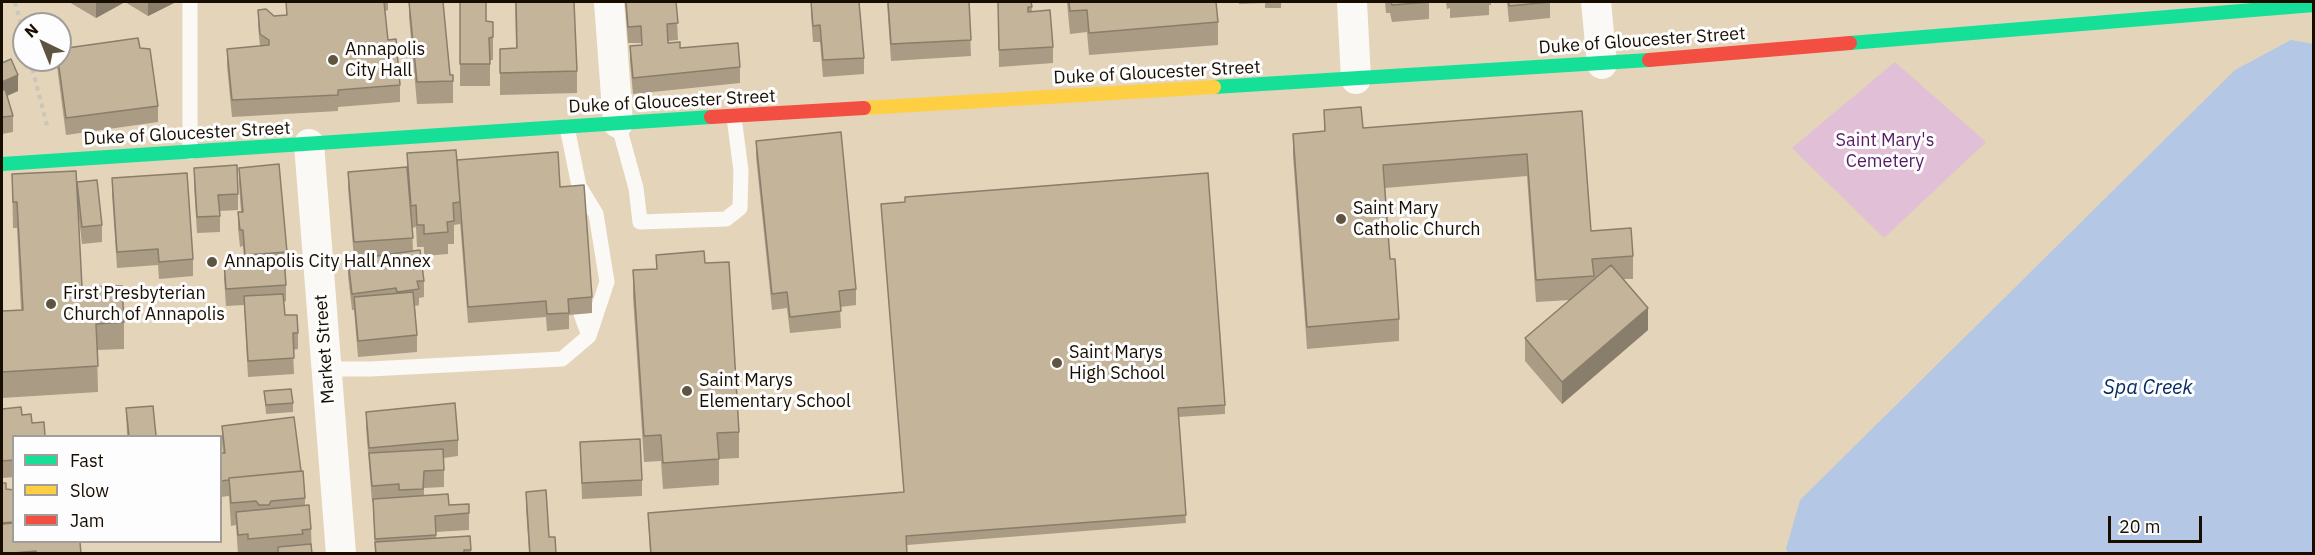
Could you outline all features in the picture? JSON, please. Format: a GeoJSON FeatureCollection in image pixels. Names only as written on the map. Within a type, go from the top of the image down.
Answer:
{"type":"FeatureCollection","features":[{"type":"Feature","properties":{"kind":"main road","name":"Duke of Gloucester Street"},"geometry":{"type":"LineString","coordinates":[[2,164],[618,123],[1602,64],[2313,5]]}},
{"type":"Feature","properties":{"kind":"street"},"geometry":{"type":"LineString","coordinates":[[609,2],[618,123]]}},
{"type":"Feature","properties":{"kind":"street"},"geometry":{"type":"LineString","coordinates":[[1352,2],[1356,80]]}},
{"type":"Feature","properties":{"kind":"street"},"geometry":{"type":"LineString","coordinates":[[1596,2],[1602,64]]}},
{"type":"Feature","properties":{"kind":"street","name":"Market Street"},"geometry":{"type":"LineString","coordinates":[[309,144],[341,554]]}},
{"type":"Feature","properties":{"kind":"lane"},"geometry":{"type":"LineString","coordinates":[[190,2],[190,152]]}},
{"type":"Feature","properties":{"kind":"lane"},"geometry":{"type":"LineString","coordinates":[[618,123],[636,188],[640,222],[726,219],[740,208],[741,171],[734,117]]}},
{"type":"Feature","properties":{"kind":"lane"},"geometry":{"type":"LineString","coordinates":[[326,369],[370,369],[562,359],[589,336],[607,282],[596,214],[579,186],[567,127]]}},
{"type":"Feature","properties":{"kind":"lane"},"geometry":{"type":"LineString","coordinates":[[572,202],[579,186]]}},
{"type":"Feature","properties":{"kind":"lane"},"geometry":{"type":"LineString","coordinates":[[581,314],[589,336]]}},
{"type":"Feature","properties":{"kind":"path"},"geometry":{"type":"LineString","coordinates":[[33,72],[56,159]]}},
{"type":"Feature","properties":{"kind":"green space","name":"Saint Mary's Cemetery"},"geometry":{"type":"Polygon","coordinates":[[[1895,62],[1986,142],[1884,238],[1792,148],[1895,62]]]}},
{"type":"Feature","properties":{"kind":"water","name":"Spa Creek"},"geometry":{"type":"Polygon","coordinates":[[[2291,40],[2314,44],[2313,553],[1788,553],[1786,549],[1800,500],[2235,70],[2291,40]]]}},
{"type":"Feature","properties":{"kind":"building","name":"Annapolis City Hall"},"geometry":{"type":"Polygon","coordinates":[[[286,2],[384,2],[388,40],[396,39],[400,85],[338,90],[338,95],[232,100],[227,49],[269,45],[269,40],[260,34],[258,10],[266,9],[274,16],[287,15],[286,2]]]}},
{"type":"Feature","properties":{"kind":"building"},"geometry":{"type":"Polygon","coordinates":[[[409,2],[443,2],[450,75],[453,75],[453,81],[417,82],[409,2]]]}},
{"type":"Feature","properties":{"kind":"building"},"geometry":{"type":"Polygon","coordinates":[[[460,2],[486,2],[486,21],[493,22],[493,37],[489,38],[490,64],[460,64],[460,2]]]}},
{"type":"Feature","properties":{"kind":"building"},"geometry":{"type":"Polygon","coordinates":[[[516,2],[574,2],[577,71],[500,73],[500,49],[517,48],[516,2]]]}},
{"type":"Feature","properties":{"kind":"building"},"geometry":{"type":"Polygon","coordinates":[[[626,2],[676,2],[678,23],[667,24],[668,43],[680,42],[680,48],[738,43],[740,67],[633,78],[630,46],[642,45],[641,26],[628,27],[626,2]]]}},
{"type":"Feature","properties":{"kind":"building"},"geometry":{"type":"Polygon","coordinates":[[[811,2],[859,2],[864,58],[823,60],[820,25],[813,26],[811,2]]]}},
{"type":"Feature","properties":{"kind":"building"},"geometry":{"type":"Polygon","coordinates":[[[888,2],[969,2],[971,40],[891,44],[888,2]]]}},
{"type":"Feature","properties":{"kind":"building"},"geometry":{"type":"Polygon","coordinates":[[[998,2],[1031,2],[1032,7],[1028,7],[1028,12],[1050,10],[1053,47],[999,50],[998,2]]]}},
{"type":"Feature","properties":{"kind":"building"},"geometry":{"type":"Polygon","coordinates":[[[1069,2],[1216,2],[1218,22],[1089,33],[1087,10],[1070,11],[1069,2]]]}},
{"type":"Feature","properties":{"kind":"building"},"geometry":{"type":"Polygon","coordinates":[[[1391,2],[1429,2],[1392,5],[1391,2]]]}},
{"type":"Feature","properties":{"kind":"building"},"geometry":{"type":"Polygon","coordinates":[[[1509,2],[1550,2],[1509,6],[1509,2]]]}},
{"type":"Feature","properties":{"kind":"building"},"geometry":{"type":"Polygon","coordinates":[[[138,38],[140,48],[150,49],[158,106],[66,118],[60,72],[72,72],[72,47],[138,38]]]}},
{"type":"Feature","properties":{"kind":"building"},"geometry":{"type":"Polygon","coordinates":[[[11,59],[12,72],[17,72],[18,75],[2,82],[2,63],[11,59]]]}},
{"type":"Feature","properties":{"kind":"building"},"geometry":{"type":"Polygon","coordinates":[[[5,89],[13,116],[2,117],[2,91],[5,89]]]}},
{"type":"Feature","properties":{"kind":"building","name":"Saint Mary Catholic Church"},"geometry":{"type":"Polygon","coordinates":[[[1361,107],[1363,128],[1582,111],[1591,231],[1631,228],[1633,256],[1592,259],[1594,276],[1536,280],[1527,154],[1383,165],[1390,259],[1395,259],[1399,319],[1307,327],[1293,134],[1325,131],[1324,110],[1361,107]]]}},
{"type":"Feature","properties":{"kind":"building"},"geometry":{"type":"Polygon","coordinates":[[[841,132],[856,289],[839,291],[841,311],[790,317],[787,292],[772,294],[756,141],[841,132]]]}},
{"type":"Feature","properties":{"kind":"building"},"geometry":{"type":"Polygon","coordinates":[[[456,150],[460,202],[453,203],[454,221],[447,222],[448,232],[424,234],[424,225],[417,225],[416,205],[411,206],[407,153],[456,150]]]}},
{"type":"Feature","properties":{"kind":"building"},"geometry":{"type":"Polygon","coordinates":[[[558,152],[560,187],[584,185],[592,297],[568,299],[569,313],[547,314],[546,301],[468,307],[457,160],[558,152]]]}},
{"type":"Feature","properties":{"kind":"building"},"geometry":{"type":"Polygon","coordinates":[[[279,164],[287,252],[245,255],[243,230],[240,230],[238,212],[243,212],[239,168],[279,164]]]}},
{"type":"Feature","properties":{"kind":"building"},"geometry":{"type":"Polygon","coordinates":[[[237,165],[238,194],[218,195],[220,216],[197,217],[194,168],[237,165]]]}},
{"type":"Feature","properties":{"kind":"building"},"geometry":{"type":"Polygon","coordinates":[[[407,167],[413,238],[354,242],[348,172],[407,167]]]}},
{"type":"Feature","properties":{"kind":"building","name":"First Presbyterian Church of Annapolis"},"geometry":{"type":"Polygon","coordinates":[[[76,171],[82,287],[122,286],[124,322],[96,324],[98,366],[2,372],[2,311],[23,310],[17,202],[13,202],[12,174],[76,171]]]}},
{"type":"Feature","properties":{"kind":"building"},"geometry":{"type":"Polygon","coordinates":[[[187,173],[193,259],[159,262],[158,249],[117,252],[112,178],[187,173]]]}},
{"type":"Feature","properties":{"kind":"building","name":"Saint Marys High School"},"geometry":{"type":"Polygon","coordinates":[[[1208,173],[1225,405],[1178,408],[1186,515],[906,536],[907,554],[651,554],[648,513],[904,492],[881,204],[905,202],[905,197],[1208,173]]]}},
{"type":"Feature","properties":{"kind":"building"},"geometry":{"type":"Polygon","coordinates":[[[97,180],[102,225],[82,227],[77,182],[97,180]]]}},
{"type":"Feature","properties":{"kind":"building"},"geometry":{"type":"Polygon","coordinates":[[[420,250],[424,281],[417,281],[419,289],[397,292],[396,288],[352,294],[348,260],[420,250]]]}},
{"type":"Feature","properties":{"kind":"building","name":"Saint Marys Elementary School"},"geometry":{"type":"Polygon","coordinates":[[[704,251],[705,263],[729,262],[739,432],[717,433],[719,459],[663,463],[661,435],[644,436],[633,270],[657,269],[656,255],[704,251]]]}},
{"type":"Feature","properties":{"kind":"building"},"geometry":{"type":"Polygon","coordinates":[[[284,258],[286,285],[226,289],[224,262],[284,258]]]}},
{"type":"Feature","properties":{"kind":"building"},"geometry":{"type":"Polygon","coordinates":[[[1611,265],[1648,308],[1562,382],[1525,338],[1611,265]]]}},
{"type":"Feature","properties":{"kind":"building"},"geometry":{"type":"Polygon","coordinates":[[[413,292],[417,335],[358,341],[354,297],[413,292]]]}},
{"type":"Feature","properties":{"kind":"building"},"geometry":{"type":"Polygon","coordinates":[[[283,294],[285,315],[297,315],[298,333],[293,333],[294,358],[248,361],[244,296],[283,294]]]}},
{"type":"Feature","properties":{"kind":"building"},"geometry":{"type":"Polygon","coordinates":[[[291,389],[293,403],[266,405],[264,391],[291,389]]]}},
{"type":"Feature","properties":{"kind":"building"},"geometry":{"type":"Polygon","coordinates":[[[455,403],[458,440],[369,448],[366,412],[455,403]]]}},
{"type":"Feature","properties":{"kind":"building"},"geometry":{"type":"Polygon","coordinates":[[[153,406],[156,435],[129,435],[126,408],[153,406]]]}},
{"type":"Feature","properties":{"kind":"building"},"geometry":{"type":"Polygon","coordinates":[[[21,407],[22,415],[31,414],[32,423],[44,422],[45,435],[12,435],[12,460],[2,461],[2,409],[21,407]]]}},
{"type":"Feature","properties":{"kind":"building"},"geometry":{"type":"Polygon","coordinates":[[[294,417],[301,471],[229,478],[229,480],[222,481],[222,453],[225,453],[222,426],[294,417]]]}},
{"type":"Feature","properties":{"kind":"building"},"geometry":{"type":"Polygon","coordinates":[[[640,439],[642,480],[582,483],[580,442],[640,439]]]}},
{"type":"Feature","properties":{"kind":"building"},"geometry":{"type":"Polygon","coordinates":[[[443,449],[444,470],[424,471],[423,489],[399,490],[399,484],[372,486],[369,453],[443,449]]]}},
{"type":"Feature","properties":{"kind":"building"},"geometry":{"type":"Polygon","coordinates":[[[303,471],[305,498],[271,501],[269,505],[259,505],[256,501],[231,503],[229,478],[303,471]]]}},
{"type":"Feature","properties":{"kind":"building"},"geometry":{"type":"Polygon","coordinates":[[[2,483],[6,483],[6,489],[12,490],[12,522],[2,523],[2,483]]]}},
{"type":"Feature","properties":{"kind":"building"},"geometry":{"type":"Polygon","coordinates":[[[546,490],[549,537],[555,537],[556,554],[530,554],[526,492],[546,490]]]}},
{"type":"Feature","properties":{"kind":"building"},"geometry":{"type":"Polygon","coordinates":[[[448,494],[449,505],[469,504],[469,513],[435,516],[436,535],[375,539],[373,499],[448,494]]]}},
{"type":"Feature","properties":{"kind":"building"},"geometry":{"type":"Polygon","coordinates":[[[309,505],[311,529],[302,530],[303,534],[248,539],[248,534],[238,535],[236,512],[309,505]]]}},
{"type":"Feature","properties":{"kind":"building"},"geometry":{"type":"Polygon","coordinates":[[[12,523],[12,543],[80,543],[81,554],[36,554],[36,551],[2,554],[2,524],[12,523]]]}},
{"type":"Feature","properties":{"kind":"building"},"geometry":{"type":"Polygon","coordinates":[[[470,536],[471,550],[464,550],[464,554],[376,554],[375,542],[470,536]]]}},
{"type":"Feature","properties":{"kind":"building"},"geometry":{"type":"Polygon","coordinates":[[[311,544],[312,554],[278,554],[278,547],[311,544]]]}},
{"type":"Feature","properties":{"kind":"traffic: fast"},"geometry":{"type":"LineString","coordinates":[[1850,43],[2314,5]]}},
{"type":"Feature","properties":{"kind":"traffic: fast"},"geometry":{"type":"LineString","coordinates":[[1214,87],[1649,60]]}},
{"type":"Feature","properties":{"kind":"traffic: fast"},"geometry":{"type":"LineString","coordinates":[[2,164],[711,117]]}},
{"type":"Feature","properties":{"kind":"traffic: slow"},"geometry":{"type":"LineString","coordinates":[[864,108],[1214,87]]}},
{"type":"Feature","properties":{"kind":"traffic: jam"},"geometry":{"type":"LineString","coordinates":[[1649,60],[1850,43]]}},
{"type":"Feature","properties":{"kind":"traffic: jam"},"geometry":{"type":"LineString","coordinates":[[711,117],[864,108]]}},
{"type":"Feature","properties":{"kind":"place","name":"Annapolis City Hall"},"geometry":{"type":"Point","coordinates":[333,60]}},
{"type":"Feature","properties":{"kind":"place","name":"Saint Mary Catholic Church"},"geometry":{"type":"Point","coordinates":[1341,219]}},
{"type":"Feature","properties":{"kind":"place","name":"Annapolis City Hall Annex"},"geometry":{"type":"Point","coordinates":[212,262]}},
{"type":"Feature","properties":{"kind":"place","name":"First Presbyterian Church of Annapolis"},"geometry":{"type":"Point","coordinates":[51,304]}},
{"type":"Feature","properties":{"kind":"place","name":"Saint Marys High School"},"geometry":{"type":"Point","coordinates":[1057,363]}},
{"type":"Feature","properties":{"kind":"place","name":"Saint Marys Elementary School"},"geometry":{"type":"Point","coordinates":[687,391]}}]}
